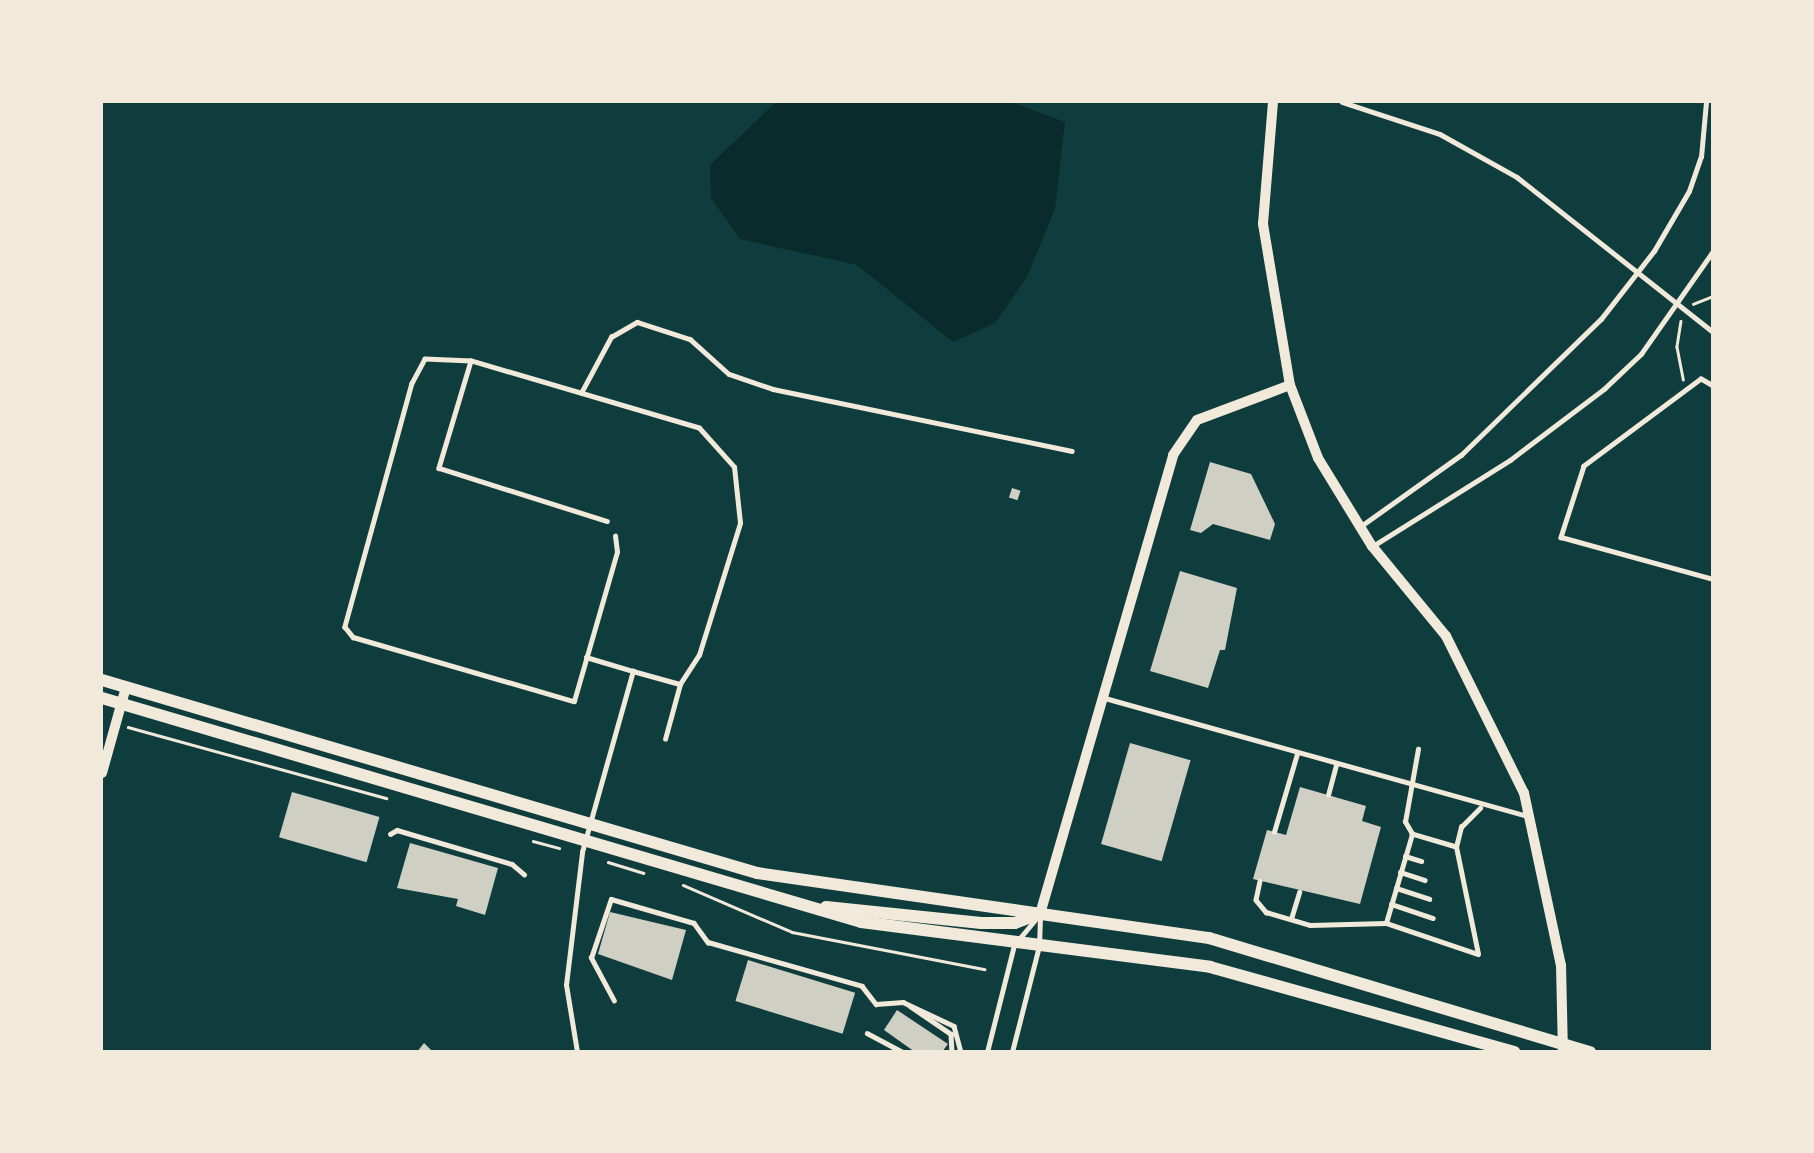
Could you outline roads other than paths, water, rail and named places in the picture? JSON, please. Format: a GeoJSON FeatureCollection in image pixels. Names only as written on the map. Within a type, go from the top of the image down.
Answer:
{"type":"FeatureCollection","features":[{"type":"Feature","properties":{"kind":"main road"},"geometry":{"type":"LineString","coordinates":[[102,680],[807,883],[1209,938],[1564,1048],[1590,1052]]}},
{"type":"Feature","properties":{"kind":"main road"},"geometry":{"type":"LineString","coordinates":[[102,698],[586,839],[802,906],[1014,945],[1151,956],[1289,984],[1514,1052]]}},
{"type":"Feature","properties":{"kind":"main road"},"geometry":{"type":"LineString","coordinates":[[802,906],[981,923],[1015,923],[1040,914]]}},
{"type":"Feature","properties":{"kind":"street"},"geometry":{"type":"LineString","coordinates":[[1273,102],[1263,225],[1290,385],[1318,458],[1359,527],[1446,636],[1501,737],[1532,817],[1561,965],[1564,1048]]}},
{"type":"Feature","properties":{"kind":"street"},"geometry":{"type":"LineString","coordinates":[[1040,914],[1156,505],[1188,429],[1290,385]]}},
{"type":"Feature","properties":{"kind":"street"},"geometry":{"type":"LineString","coordinates":[[102,774],[126,687]]}},
{"type":"Feature","properties":{"kind":"lane"},"geometry":{"type":"LineString","coordinates":[[1342,102],[1440,134],[1481,156],[1638,271],[1713,332]]}},
{"type":"Feature","properties":{"kind":"lane"},"geometry":{"type":"LineString","coordinates":[[1359,527],[1505,416],[1564,361],[1638,271],[1689,191],[1701,157],[1706,102]]}},
{"type":"Feature","properties":{"kind":"lane"},"geometry":{"type":"LineString","coordinates":[[1372,546],[1573,416],[1641,354],[1713,251]]}},
{"type":"Feature","properties":{"kind":"lane"},"geometry":{"type":"LineString","coordinates":[[581,393],[611,337],[637,322],[690,339],[729,374],[774,389],[1072,451]]}},
{"type":"Feature","properties":{"kind":"lane"},"geometry":{"type":"LineString","coordinates":[[615,536],[617,552],[573,701],[353,637],[345,628],[412,383],[425,359],[471,361],[699,428],[734,467],[740,523],[699,655],[680,684],[665,739]]}},
{"type":"Feature","properties":{"kind":"lane"},"geometry":{"type":"LineString","coordinates":[[471,361],[439,468],[607,521]]}},
{"type":"Feature","properties":{"kind":"lane"},"geometry":{"type":"LineString","coordinates":[[1713,386],[1702,379],[1584,466],[1561,537],[1713,579]]}},
{"type":"Feature","properties":{"kind":"lane"},"geometry":{"type":"LineString","coordinates":[[586,657],[680,684]]}},
{"type":"Feature","properties":{"kind":"lane"},"geometry":{"type":"LineString","coordinates":[[577,1052],[567,964],[586,839],[633,671]]}},
{"type":"Feature","properties":{"kind":"lane"},"geometry":{"type":"LineString","coordinates":[[1101,697],[1480,808],[1532,817]]}},
{"type":"Feature","properties":{"kind":"lane"},"geometry":{"type":"LineString","coordinates":[[1418,749],[1409,787],[1405,822],[1412,834],[1456,847]]}},
{"type":"Feature","properties":{"kind":"lane"},"geometry":{"type":"LineString","coordinates":[[1274,832],[1297,754]]}},
{"type":"Feature","properties":{"kind":"lane"},"geometry":{"type":"LineString","coordinates":[[1328,795],[1336,765]]}},
{"type":"Feature","properties":{"kind":"lane"},"geometry":{"type":"LineString","coordinates":[[1260,881],[1259,907],[1291,919],[1340,924],[1386,923],[1478,954],[1470,930],[1456,847],[1461,827],[1480,808]]}},
{"type":"Feature","properties":{"kind":"lane"},"geometry":{"type":"LineString","coordinates":[[390,834],[397,830],[500,860],[524,874]]}},
{"type":"Feature","properties":{"kind":"lane"},"geometry":{"type":"LineString","coordinates":[[1386,923],[1412,834]]}},
{"type":"Feature","properties":{"kind":"lane"},"geometry":{"type":"LineString","coordinates":[[1405,856],[1421,862]]}},
{"type":"Feature","properties":{"kind":"lane"},"geometry":{"type":"LineString","coordinates":[[1400,872],[1425,880]]}},
{"type":"Feature","properties":{"kind":"lane"},"geometry":{"type":"LineString","coordinates":[[1396,888],[1429,899]]}},
{"type":"Feature","properties":{"kind":"lane"},"geometry":{"type":"LineString","coordinates":[[1459,890],[1465,892]]}},
{"type":"Feature","properties":{"kind":"lane"},"geometry":{"type":"LineString","coordinates":[[1291,919],[1299,892]]}},
{"type":"Feature","properties":{"kind":"lane"},"geometry":{"type":"LineString","coordinates":[[614,1001],[591,958],[611,899],[691,922],[708,942],[862,986],[876,1004],[910,1005],[954,1026],[961,1052]]}},
{"type":"Feature","properties":{"kind":"lane"},"geometry":{"type":"LineString","coordinates":[[1391,904],[1433,918]]}},
{"type":"Feature","properties":{"kind":"lane"},"geometry":{"type":"LineString","coordinates":[[987,1052],[1014,945],[1040,914]]}},
{"type":"Feature","properties":{"kind":"lane"},"geometry":{"type":"LineString","coordinates":[[1012,1052],[1039,946],[1040,914]]}},
{"type":"Feature","properties":{"kind":"lane"},"geometry":{"type":"LineString","coordinates":[[910,1005],[951,1034],[952,1052]]}},
{"type":"Feature","properties":{"kind":"lane"},"geometry":{"type":"LineString","coordinates":[[867,1033],[902,1052]]}},
{"type":"Feature","properties":{"kind":"water"},"geometry":{"type":"Polygon","coordinates":[[[776,102],[1011,102],[1065,122],[1055,209],[1027,277],[995,323],[953,342],[857,265],[740,239],[711,198],[710,165],[776,102]]]}}]}
